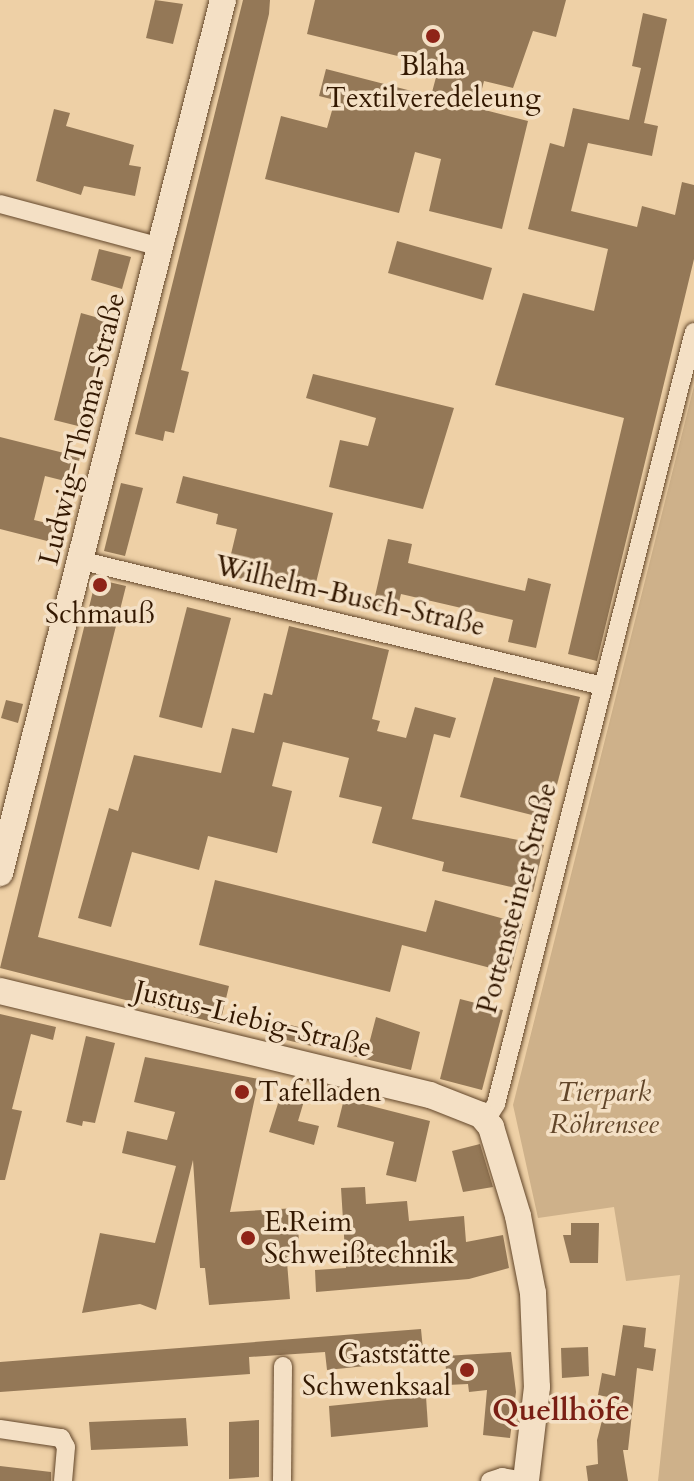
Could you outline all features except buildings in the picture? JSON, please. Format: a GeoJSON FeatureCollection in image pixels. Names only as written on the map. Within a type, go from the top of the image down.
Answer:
{"type":"FeatureCollection","features":[{"type":"Feature","properties":{"kind":"street","name":"Ludwig-Thoma-Straße"},"geometry":{"type":"LineString","coordinates":[[0,873],[83,561],[223,0]]}},
{"type":"Feature","properties":{"kind":"street"},"geometry":{"type":"LineString","coordinates":[[0,204],[161,247]]}},
{"type":"Feature","properties":{"kind":"street","name":"Pottensteiner Straße"},"geometry":{"type":"LineString","coordinates":[[486,1120],[496,1104],[694,332]]}},
{"type":"Feature","properties":{"kind":"street","name":"Wilhelm-Busch-Straße"},"geometry":{"type":"LineString","coordinates":[[83,561],[603,686]]}},
{"type":"Feature","properties":{"kind":"street","name":"Justus-Liebig-Straße"},"geometry":{"type":"LineString","coordinates":[[0,991],[430,1095],[463,1105],[486,1120]]}},
{"type":"Feature","properties":{"kind":"street"},"geometry":{"type":"LineString","coordinates":[[486,1120],[518,1216],[535,1314],[537,1387],[525,1481],[490,1481]]}},
{"type":"Feature","properties":{"kind":"street"},"geometry":{"type":"LineString","coordinates":[[282,1481],[283,1366]]}},
{"type":"Feature","properties":{"kind":"street"},"geometry":{"type":"LineString","coordinates":[[0,1429],[61,1438],[66,1447],[63,1481]]}},
{"type":"Feature","properties":{"kind":"green space","name":"Tierpark Röhrensee"},"geometry":{"type":"Polygon","coordinates":[[[694,386],[694,1481],[658,1481],[680,1275],[626,1281],[614,1207],[538,1218],[513,1105],[694,386]]]}},
{"type":"Feature","properties":{"kind":"place","name":"Blaha Textilveredeleung"},"geometry":{"type":"Point","coordinates":[433,36]}},
{"type":"Feature","properties":{"kind":"place","name":"Schmauß"},"geometry":{"type":"Point","coordinates":[100,585]}},
{"type":"Feature","properties":{"kind":"place","name":"Tafelladen"},"geometry":{"type":"Point","coordinates":[242,1092]}},
{"type":"Feature","properties":{"kind":"place","name":"E.Reim Schweißtechnik"},"geometry":{"type":"Point","coordinates":[248,1238]}},
{"type":"Feature","properties":{"kind":"place","name":"Gaststätte Schwenksaal"},"geometry":{"type":"Point","coordinates":[467,1370]}},
{"type":"Feature","properties":{"kind":"district","name":"Quellhöfe"},"geometry":{"type":"Point","coordinates":[561,1411]}}]}
